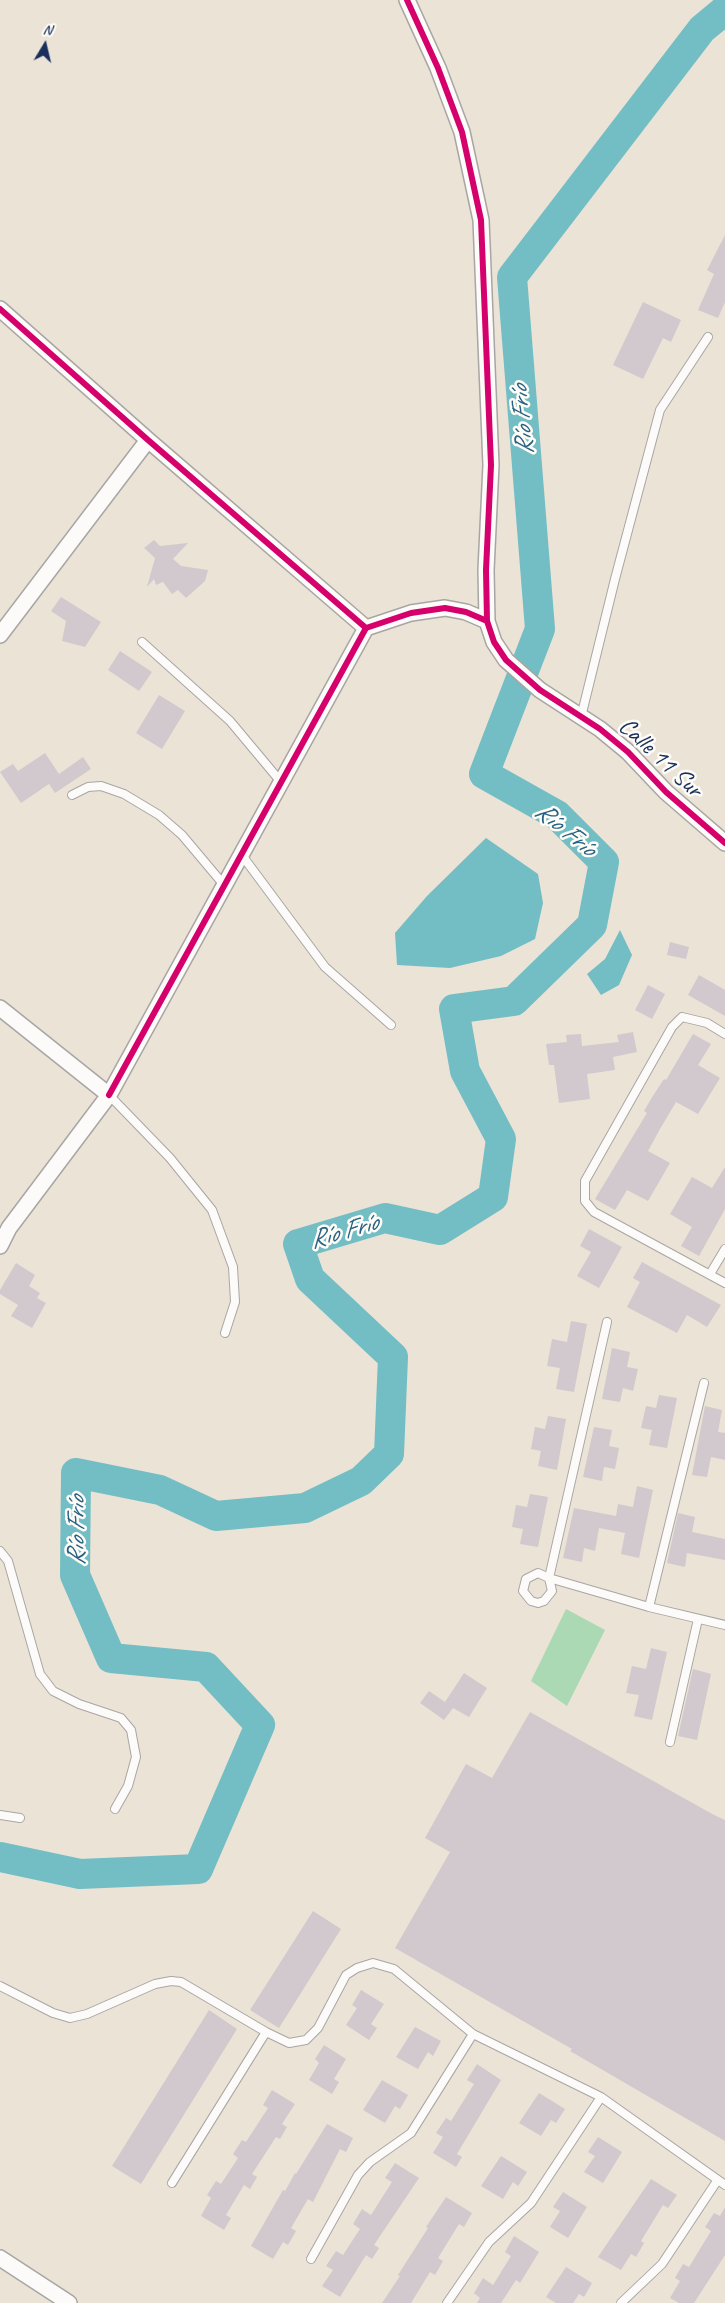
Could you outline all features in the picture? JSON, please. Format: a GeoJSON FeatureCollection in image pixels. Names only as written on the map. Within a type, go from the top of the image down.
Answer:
{"type":"FeatureCollection","features":[{"type":"Feature","properties":{"kind":"street"},"geometry":{"type":"LineString","coordinates":[[0,1246],[9,1228],[109,1095],[366,628],[411,613],[445,608],[466,612],[486,621],[486,570],[491,465],[481,220],[462,132],[438,68],[407,0]]}},
{"type":"Feature","properties":{"kind":"street"},"geometry":{"type":"LineString","coordinates":[[0,309],[148,440],[366,628]]}},
{"type":"Feature","properties":{"kind":"street"},"geometry":{"type":"LineString","coordinates":[[0,635],[148,440]]}},
{"type":"Feature","properties":{"kind":"street","name":"Calle 11 Sur"},"geometry":{"type":"LineString","coordinates":[[486,621],[494,642],[506,660],[540,690],[600,729],[628,752],[666,792],[725,843]]}},
{"type":"Feature","properties":{"kind":"street"},"geometry":{"type":"LineString","coordinates":[[0,1008],[109,1095]]}},
{"type":"Feature","properties":{"kind":"street"},"geometry":{"type":"LineString","coordinates":[[0,2258],[69,2303]]}},
{"type":"Feature","properties":{"kind":"lane"},"geometry":{"type":"LineString","coordinates":[[581,717],[660,410],[708,337]]}},
{"type":"Feature","properties":{"kind":"lane"},"geometry":{"type":"LineString","coordinates":[[142,642],[230,721],[281,782]]}},
{"type":"Feature","properties":{"kind":"lane"},"geometry":{"type":"LineString","coordinates":[[72,795],[88,787],[101,786],[124,794],[159,815],[182,835],[224,885]]}},
{"type":"Feature","properties":{"kind":"lane"},"geometry":{"type":"LineString","coordinates":[[241,854],[325,967],[391,1024]]}},
{"type":"Feature","properties":{"kind":"lane"},"geometry":{"type":"LineString","coordinates":[[725,1034],[707,1024],[682,1017],[672,1027],[585,1181],[585,1200],[594,1212],[725,1283]]}},
{"type":"Feature","properties":{"kind":"lane"},"geometry":{"type":"LineString","coordinates":[[109,1095],[170,1158],[212,1210],[233,1267],[235,1302],[225,1333]]}},
{"type":"Feature","properties":{"kind":"lane"},"geometry":{"type":"LineString","coordinates":[[710,1274],[725,1249]]}},
{"type":"Feature","properties":{"kind":"lane"},"geometry":{"type":"LineString","coordinates":[[607,1322],[549,1578],[649,1607],[725,1625]]}},
{"type":"Feature","properties":{"kind":"lane"},"geometry":{"type":"LineString","coordinates":[[649,1607],[704,1383]]}},
{"type":"Feature","properties":{"kind":"lane"},"geometry":{"type":"LineString","coordinates":[[0,1552],[8,1561],[40,1674],[53,1691],[79,1704],[121,1718],[131,1730],[136,1757],[128,1786],[114,1809]]}},
{"type":"Feature","properties":{"kind":"lane"},"geometry":{"type":"LineString","coordinates":[[670,1742],[698,1619]]}},
{"type":"Feature","properties":{"kind":"lane"},"geometry":{"type":"LineString","coordinates":[[0,1815],[20,1818]]}},
{"type":"Feature","properties":{"kind":"lane"},"geometry":{"type":"LineString","coordinates":[[0,1986],[53,2013],[70,2018],[87,2014],[155,1984],[172,1981],[181,1982],[266,2032],[289,2043],[306,2040],[318,2028],[346,1976],[357,1968],[373,1963],[394,1969],[473,2034],[601,2097],[725,2185]]}},
{"type":"Feature","properties":{"kind":"lane"},"geometry":{"type":"LineString","coordinates":[[172,2184],[266,2032]]}},
{"type":"Feature","properties":{"kind":"lane"},"geometry":{"type":"LineString","coordinates":[[311,2259],[358,2175],[370,2162],[412,2133],[473,2034]]}},
{"type":"Feature","properties":{"kind":"lane"},"geometry":{"type":"LineString","coordinates":[[447,2303],[488,2242],[531,2203],[601,2097]]}},
{"type":"Feature","properties":{"kind":"lane"},"geometry":{"type":"LineString","coordinates":[[621,2303],[662,2264],[717,2181]]}},
{"type":"Feature","properties":{"kind":"green space"},"geometry":{"type":"Polygon","coordinates":[[[566,1609],[605,1630],[567,1706],[531,1681],[566,1609]]]}},
{"type":"Feature","properties":{"kind":"water"},"geometry":{"type":"Polygon","coordinates":[[[486,838],[538,874],[543,903],[535,939],[501,956],[450,968],[397,965],[395,933],[427,896],[486,838]]]}},
{"type":"Feature","properties":{"kind":"water"},"geometry":{"type":"Polygon","coordinates":[[[620,930],[632,955],[619,985],[601,995],[587,974],[605,959],[620,930]]]}},
{"type":"Feature","properties":{"kind":"building"},"geometry":{"type":"Polygon","coordinates":[[[725,235],[725,302],[718,318],[698,310],[714,274],[707,270],[725,235]]]}},
{"type":"Feature","properties":{"kind":"building"},"geometry":{"type":"Polygon","coordinates":[[[643,302],[681,320],[671,342],[663,338],[643,379],[613,365],[643,302]]]}},
{"type":"Feature","properties":{"kind":"building"},"geometry":{"type":"Polygon","coordinates":[[[154,540],[160,546],[188,543],[173,559],[181,566],[208,570],[205,581],[186,598],[178,590],[172,594],[163,582],[156,585],[154,579],[147,587],[155,558],[144,548],[154,540]]]}},
{"type":"Feature","properties":{"kind":"building"},"geometry":{"type":"Polygon","coordinates":[[[61,597],[101,622],[85,647],[62,641],[66,621],[51,611],[61,597]]]}},
{"type":"Feature","properties":{"kind":"building"},"geometry":{"type":"Polygon","coordinates":[[[120,651],[152,672],[139,691],[108,670],[120,651]]]}},
{"type":"Feature","properties":{"kind":"building"},"geometry":{"type":"Polygon","coordinates":[[[159,695],[185,711],[162,749],[136,733],[159,695]]]}},
{"type":"Feature","properties":{"kind":"building"},"geometry":{"type":"Polygon","coordinates":[[[45,753],[59,774],[83,757],[91,769],[55,793],[49,784],[21,803],[0,772],[13,764],[18,771],[45,753]]]}},
{"type":"Feature","properties":{"kind":"building"},"geometry":{"type":"Polygon","coordinates":[[[670,942],[689,947],[686,959],[667,955],[670,942]]]}},
{"type":"Feature","properties":{"kind":"building"},"geometry":{"type":"Polygon","coordinates":[[[699,975],[725,990],[725,1016],[688,995],[699,975]]]}},
{"type":"Feature","properties":{"kind":"building"},"geometry":{"type":"Polygon","coordinates":[[[648,985],[665,994],[652,1019],[635,1010],[648,985]]]}},
{"type":"Feature","properties":{"kind":"building"},"geometry":{"type":"Polygon","coordinates":[[[633,1032],[637,1052],[613,1057],[615,1070],[587,1074],[590,1099],[559,1103],[554,1065],[549,1065],[546,1044],[567,1042],[566,1035],[581,1034],[582,1046],[619,1042],[617,1035],[633,1032]]]}},
{"type":"Feature","properties":{"kind":"building"},"geometry":{"type":"Polygon","coordinates":[[[693,1034],[711,1044],[698,1065],[720,1078],[698,1114],[676,1102],[660,1129],[648,1151],[670,1163],[648,1201],[627,1190],[615,1210],[595,1199],[647,1113],[644,1111],[651,1099],[664,1079],[666,1080],[693,1034]]]}},
{"type":"Feature","properties":{"kind":"building"},"geometry":{"type":"Polygon","coordinates":[[[725,1167],[725,1209],[699,1256],[681,1246],[692,1227],[670,1214],[692,1177],[712,1188],[725,1167]]]}},
{"type":"Feature","properties":{"kind":"building"},"geometry":{"type":"Polygon","coordinates":[[[589,1229],[622,1247],[599,1288],[577,1276],[591,1252],[580,1246],[589,1229]]]}},
{"type":"Feature","properties":{"kind":"building"},"geometry":{"type":"Polygon","coordinates":[[[642,1262],[721,1305],[707,1327],[687,1315],[677,1333],[627,1307],[640,1282],[633,1278],[642,1262]]]}},
{"type":"Feature","properties":{"kind":"building"},"geometry":{"type":"Polygon","coordinates":[[[16,1263],[35,1275],[29,1286],[40,1293],[37,1298],[46,1303],[32,1328],[11,1316],[18,1305],[0,1294],[0,1290],[16,1263]]]}},
{"type":"Feature","properties":{"kind":"building"},"geometry":{"type":"Polygon","coordinates":[[[571,1321],[587,1324],[574,1392],[556,1389],[560,1368],[547,1366],[552,1339],[567,1342],[571,1321]]]}},
{"type":"Feature","properties":{"kind":"building"},"geometry":{"type":"Polygon","coordinates":[[[612,1348],[630,1352],[627,1367],[638,1369],[633,1391],[623,1388],[620,1402],[602,1399],[612,1348]]]}},
{"type":"Feature","properties":{"kind":"building"},"geometry":{"type":"Polygon","coordinates":[[[659,1395],[677,1398],[667,1448],[649,1445],[652,1430],[641,1428],[646,1406],[656,1408],[659,1395]]]}},
{"type":"Feature","properties":{"kind":"building"},"geometry":{"type":"Polygon","coordinates":[[[705,1406],[722,1410],[718,1432],[725,1433],[725,1460],[711,1457],[707,1477],[692,1475],[705,1406]]]}},
{"type":"Feature","properties":{"kind":"building"},"geometry":{"type":"Polygon","coordinates":[[[548,1416],[566,1419],[557,1470],[538,1466],[541,1451],[531,1449],[535,1427],[545,1429],[548,1416]]]}},
{"type":"Feature","properties":{"kind":"building"},"geometry":{"type":"Polygon","coordinates":[[[594,1427],[612,1430],[609,1446],[619,1448],[615,1469],[604,1467],[602,1481],[583,1477],[594,1427]]]}},
{"type":"Feature","properties":{"kind":"building"},"geometry":{"type":"Polygon","coordinates":[[[637,1486],[653,1490],[639,1558],[621,1554],[625,1533],[599,1528],[595,1551],[584,1548],[582,1562],[563,1558],[574,1508],[616,1516],[618,1504],[633,1507],[637,1486]]]}},
{"type":"Feature","properties":{"kind":"building"},"geometry":{"type":"Polygon","coordinates":[[[530,1494],[548,1497],[538,1547],[520,1544],[523,1529],[512,1527],[516,1505],[527,1507],[530,1494]]]}},
{"type":"Feature","properties":{"kind":"building"},"geometry":{"type":"Polygon","coordinates":[[[678,1513],[695,1517],[692,1532],[725,1539],[725,1560],[687,1553],[685,1567],[667,1563],[678,1513]]]}},
{"type":"Feature","properties":{"kind":"building"},"geometry":{"type":"Polygon","coordinates":[[[651,1648],[667,1652],[652,1720],[634,1716],[639,1695],[626,1693],[632,1666],[646,1669],[651,1648]]]}},
{"type":"Feature","properties":{"kind":"building"},"geometry":{"type":"Polygon","coordinates":[[[693,1669],[711,1674],[697,1740],[678,1736],[693,1669]]]}},
{"type":"Feature","properties":{"kind":"building"},"geometry":{"type":"Polygon","coordinates":[[[464,1673],[487,1688],[469,1717],[453,1708],[444,1720],[420,1703],[429,1691],[445,1702],[464,1673]]]}},
{"type":"Feature","properties":{"kind":"building"},"geometry":{"type":"Polygon","coordinates":[[[530,1712],[725,1820],[725,2141],[570,2051],[572,2049],[395,1948],[450,1852],[425,1838],[466,1764],[492,1778],[530,1712]]]}},
{"type":"Feature","properties":{"kind":"building"},"geometry":{"type":"Polygon","coordinates":[[[313,1911],[341,1929],[279,2028],[250,2010],[313,1911]]]}},
{"type":"Feature","properties":{"kind":"building"},"geometry":{"type":"Polygon","coordinates":[[[361,1990],[384,2004],[371,2024],[377,2028],[369,2040],[346,2025],[357,2008],[352,2005],[361,1990]]]}},
{"type":"Feature","properties":{"kind":"building"},"geometry":{"type":"Polygon","coordinates":[[[209,2010],[237,2029],[141,2184],[112,2166],[209,2010]]]}},
{"type":"Feature","properties":{"kind":"building"},"geometry":{"type":"Polygon","coordinates":[[[415,2027],[441,2041],[433,2056],[428,2052],[418,2069],[396,2057],[415,2027]]]}},
{"type":"Feature","properties":{"kind":"building"},"geometry":{"type":"Polygon","coordinates":[[[324,2045],[346,2059],[334,2079],[339,2082],[332,2094],[309,2080],[319,2063],[315,2059],[324,2045]]]}},
{"type":"Feature","properties":{"kind":"building"},"geometry":{"type":"Polygon","coordinates":[[[477,2064],[501,2080],[457,2154],[462,2157],[456,2167],[433,2153],[443,2137],[436,2133],[446,2118],[451,2121],[474,2084],[467,2080],[477,2064]]]}},
{"type":"Feature","properties":{"kind":"building"},"geometry":{"type":"Polygon","coordinates":[[[382,2080],[408,2095],[400,2109],[395,2106],[385,2123],[363,2110],[382,2080]]]}},
{"type":"Feature","properties":{"kind":"building"},"geometry":{"type":"Polygon","coordinates":[[[272,2090],[295,2104],[282,2124],[287,2127],[280,2139],[276,2137],[252,2174],[257,2177],[250,2189],[244,2185],[226,2215],[231,2218],[224,2230],[201,2216],[211,2198],[207,2195],[216,2181],[221,2184],[238,2158],[233,2154],[242,2140],[246,2142],[268,2108],[263,2105],[272,2090]]]}},
{"type":"Feature","properties":{"kind":"building"},"geometry":{"type":"Polygon","coordinates":[[[539,2093],[565,2109],[556,2123],[551,2120],[541,2136],[519,2123],[539,2093]]]}},
{"type":"Feature","properties":{"kind":"building"},"geometry":{"type":"Polygon","coordinates":[[[327,2124],[353,2138],[346,2152],[340,2149],[313,2202],[308,2199],[291,2228],[296,2231],[288,2245],[283,2242],[273,2259],[251,2246],[283,2190],[285,2191],[327,2124]]]}},
{"type":"Feature","properties":{"kind":"building"},"geometry":{"type":"Polygon","coordinates":[[[598,2137],[622,2152],[603,2183],[584,2172],[595,2156],[588,2152],[598,2137]]]}},
{"type":"Feature","properties":{"kind":"building"},"geometry":{"type":"Polygon","coordinates":[[[501,2156],[527,2172],[518,2186],[513,2182],[503,2199],[481,2186],[501,2156]]]}},
{"type":"Feature","properties":{"kind":"building"},"geometry":{"type":"Polygon","coordinates":[[[395,2163],[419,2178],[374,2245],[379,2248],[372,2259],[366,2255],[340,2297],[322,2286],[333,2270],[326,2266],[336,2251],[343,2255],[360,2229],[353,2224],[362,2209],[371,2215],[392,2182],[385,2178],[395,2163]]]}},
{"type":"Feature","properties":{"kind":"building"},"geometry":{"type":"Polygon","coordinates":[[[651,2179],[677,2195],[668,2208],[663,2205],[641,2241],[644,2243],[636,2257],[631,2254],[621,2270],[598,2257],[651,2179]]]}},
{"type":"Feature","properties":{"kind":"building"},"geometry":{"type":"Polygon","coordinates":[[[563,2192],[587,2207],[568,2238],[550,2227],[560,2211],[553,2207],[563,2192]]]}},
{"type":"Feature","properties":{"kind":"building"},"geometry":{"type":"Polygon","coordinates":[[[446,2197],[472,2213],[464,2227],[459,2224],[438,2258],[443,2261],[435,2275],[430,2272],[411,2303],[382,2303],[428,2228],[426,2227],[446,2197]]]}},
{"type":"Feature","properties":{"kind":"building"},"geometry":{"type":"Polygon","coordinates":[[[725,2207],[725,2255],[694,2303],[679,2303],[670,2298],[680,2281],[675,2278],[683,2264],[689,2267],[711,2231],[705,2227],[714,2213],[720,2216],[725,2207]]]}},
{"type":"Feature","properties":{"kind":"building"},"geometry":{"type":"Polygon","coordinates":[[[514,2236],[539,2252],[520,2283],[516,2280],[501,2303],[477,2303],[480,2298],[474,2293],[483,2278],[493,2285],[511,2256],[505,2252],[514,2236]]]}},
{"type":"Feature","properties":{"kind":"building"},"geometry":{"type":"Polygon","coordinates":[[[566,2267],[592,2283],[584,2297],[579,2294],[573,2303],[556,2303],[546,2297],[566,2267]]]}},
{"type":"Feature","properties":{"kind":"waterway","name":"Río Frío"},"geometry":{"type":"LineString","coordinates":[[0,1857],[80,1874],[198,1869],[260,1725],[206,1667],[111,1658],[75,1575],[76,1473],[160,1490],[216,1516],[305,1508],[361,1481],[389,1454],[393,1357],[310,1279],[298,1244],[385,1218],[440,1230],[493,1197],[501,1139],[465,1071],[454,1009],[514,1001],[592,925],[604,862],[557,815],[484,774],[540,629],[512,277],[702,29],[725,10]]}},
{"type":"Feature","properties":{"kind":"cycle path"},"geometry":{"type":"LineString","coordinates":[[407,0],[438,68],[462,132],[481,220],[491,465],[486,570],[487,621],[494,642],[506,660],[540,690],[600,729],[628,752],[666,792],[725,843]]}},
{"type":"Feature","properties":{"kind":"cycle path"},"geometry":{"type":"LineString","coordinates":[[0,309],[148,440],[366,628]]}},
{"type":"Feature","properties":{"kind":"cycle path"},"geometry":{"type":"LineString","coordinates":[[109,1095],[366,628],[411,613],[445,608],[466,612],[487,621]]}}]}
